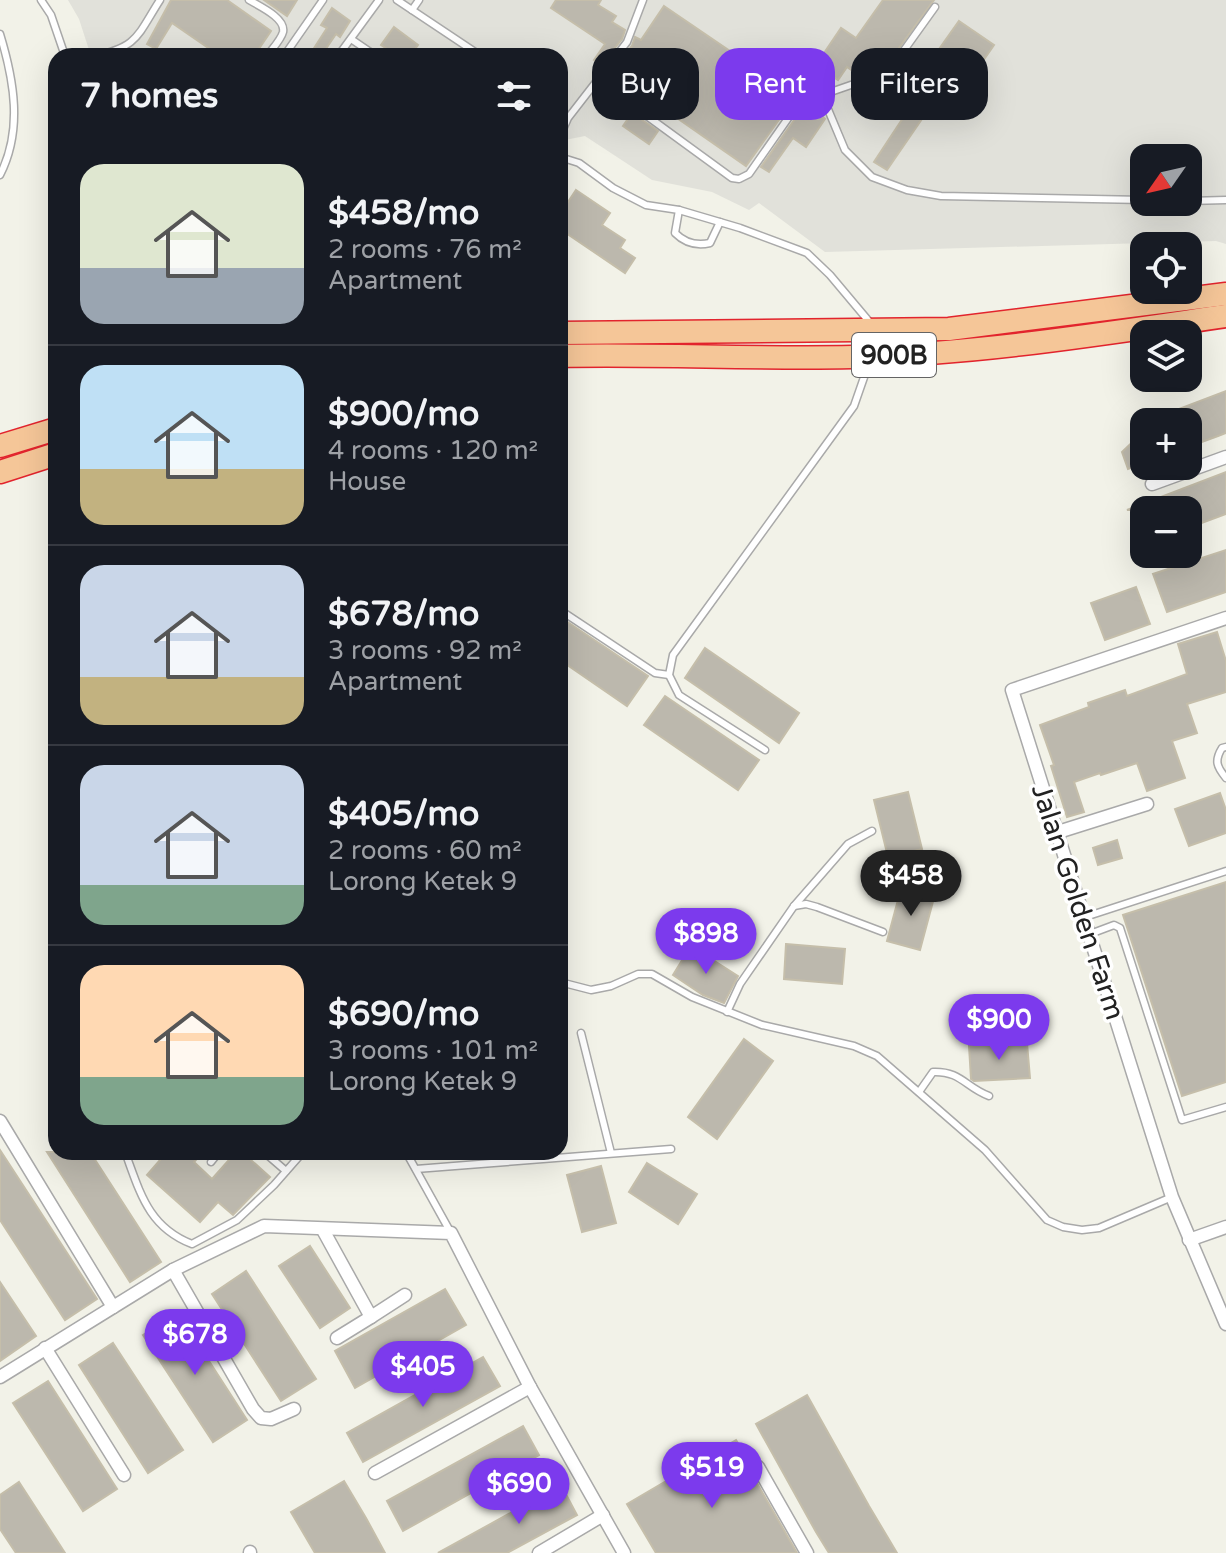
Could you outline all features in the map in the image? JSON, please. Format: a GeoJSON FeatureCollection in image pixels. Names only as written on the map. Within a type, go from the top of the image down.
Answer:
{"type":"FeatureCollection","features":[{"type":"Feature","properties":{"kind":"highway"},"geometry":{"type":"LineString","coordinates":[[568,333],[961,328],[1226,294]]}},
{"type":"Feature","properties":{"kind":"highway","name":"900B"},"geometry":{"type":"LineString","coordinates":[[568,356],[872,356],[993,349],[1226,316]]}},
{"type":"Feature","properties":{"kind":"highway"},"geometry":{"type":"LineString","coordinates":[[0,446],[48,431]]}},
{"type":"Feature","properties":{"kind":"highway"},"geometry":{"type":"LineString","coordinates":[[0,472],[48,457]]}},
{"type":"Feature","properties":{"kind":"street"},"geometry":{"type":"LineString","coordinates":[[1152,484],[1226,457]]}},
{"type":"Feature","properties":{"kind":"street","name":"Jalan Golden Farm"},"geometry":{"type":"LineString","coordinates":[[1226,618],[1012,690],[1172,1197],[1226,1324]]}},
{"type":"Feature","properties":{"kind":"street"},"geometry":{"type":"LineString","coordinates":[[1055,833],[1147,804]]}},
{"type":"Feature","properties":{"kind":"street"},"geometry":{"type":"LineString","coordinates":[[0,1121],[113,1307]]}},
{"type":"Feature","properties":{"kind":"street"},"geometry":{"type":"LineString","coordinates":[[0,1377],[173,1270],[264,1226],[451,1233],[530,1387],[624,1553]]}},
{"type":"Feature","properties":{"kind":"street"},"geometry":{"type":"LineString","coordinates":[[1189,1240],[1226,1227]]}},
{"type":"Feature","properties":{"kind":"street"},"geometry":{"type":"LineString","coordinates":[[323,1230],[371,1317]]}},
{"type":"Feature","properties":{"kind":"street"},"geometry":{"type":"LineString","coordinates":[[173,1270],[253,1409],[261,1418],[271,1419],[294,1409]]}},
{"type":"Feature","properties":{"kind":"street"},"geometry":{"type":"LineString","coordinates":[[337,1338],[405,1295]]}},
{"type":"Feature","properties":{"kind":"street"},"geometry":{"type":"LineString","coordinates":[[45,1348],[124,1475]]}},
{"type":"Feature","properties":{"kind":"street"},"geometry":{"type":"LineString","coordinates":[[375,1473],[530,1387]]}},
{"type":"Feature","properties":{"kind":"street"},"geometry":{"type":"LineString","coordinates":[[758,1467],[807,1553]]}},
{"type":"Feature","properties":{"kind":"street"},"geometry":{"type":"LineString","coordinates":[[539,1553],[603,1515]]}},
{"type":"Feature","properties":{"kind":"lane"},"geometry":{"type":"LineString","coordinates":[[41,0],[51,15],[62,48]]}},
{"type":"Feature","properties":{"kind":"lane"},"geometry":{"type":"LineString","coordinates":[[124,48],[160,0]]}},
{"type":"Feature","properties":{"kind":"lane"},"geometry":{"type":"LineString","coordinates":[[249,0],[279,20],[283,27],[283,33],[273,48]]}},
{"type":"Feature","properties":{"kind":"lane"},"geometry":{"type":"LineString","coordinates":[[290,48],[323,0]]}},
{"type":"Feature","properties":{"kind":"lane"},"geometry":{"type":"LineString","coordinates":[[344,48],[379,0]]}},
{"type":"Feature","properties":{"kind":"lane"},"geometry":{"type":"LineString","coordinates":[[397,0],[468,48]]}},
{"type":"Feature","properties":{"kind":"lane"},"geometry":{"type":"LineString","coordinates":[[412,10],[419,0]]}},
{"type":"Feature","properties":{"kind":"lane"},"geometry":{"type":"LineString","coordinates":[[623,48],[643,0]]}},
{"type":"Feature","properties":{"kind":"lane"},"geometry":{"type":"LineString","coordinates":[[835,90],[871,78],[897,60],[935,7]]}},
{"type":"Feature","properties":{"kind":"lane"},"geometry":{"type":"LineString","coordinates":[[0,34],[14,99],[13,130],[6,164],[0,175]]}},
{"type":"Feature","properties":{"kind":"lane"},"geometry":{"type":"LineString","coordinates":[[351,39],[364,48]]}},
{"type":"Feature","properties":{"kind":"lane"},"geometry":{"type":"LineString","coordinates":[[568,118],[592,89]]}},
{"type":"Feature","properties":{"kind":"lane"},"geometry":{"type":"LineString","coordinates":[[652,120],[732,178],[739,179],[749,174],[787,120]]}},
{"type":"Feature","properties":{"kind":"lane"},"geometry":{"type":"LineString","coordinates":[[832,120],[845,150],[872,177],[907,190],[941,196],[1130,200]]}},
{"type":"Feature","properties":{"kind":"lane"},"geometry":{"type":"LineString","coordinates":[[568,160],[579,163],[613,188],[646,205],[679,210],[720,222],[807,253],[878,331]]}},
{"type":"Feature","properties":{"kind":"lane"},"geometry":{"type":"LineString","coordinates":[[1202,201],[1226,200]]}},
{"type":"Feature","properties":{"kind":"lane"},"geometry":{"type":"LineString","coordinates":[[679,210],[675,233],[687,242],[710,243],[720,222]]}},
{"type":"Feature","properties":{"kind":"lane"},"geometry":{"type":"LineString","coordinates":[[765,750],[679,695],[669,675],[673,655],[854,406],[872,356]]}},
{"type":"Feature","properties":{"kind":"lane"},"geometry":{"type":"LineString","coordinates":[[568,615],[655,673],[669,675]]}},
{"type":"Feature","properties":{"kind":"lane"},"geometry":{"type":"LineString","coordinates":[[1226,747],[1216,758],[1217,766],[1226,778]]}},
{"type":"Feature","properties":{"kind":"lane"},"geometry":{"type":"LineString","coordinates":[[727,1012],[740,984],[794,906],[848,844],[872,831]]}},
{"type":"Feature","properties":{"kind":"lane"},"geometry":{"type":"LineString","coordinates":[[1082,918],[1226,871]]}},
{"type":"Feature","properties":{"kind":"lane"},"geometry":{"type":"LineString","coordinates":[[794,906],[806,904],[883,932]]}},
{"type":"Feature","properties":{"kind":"lane"},"geometry":{"type":"LineString","coordinates":[[1088,935],[1114,925],[1120,928],[1182,1120],[1226,1107]]}},
{"type":"Feature","properties":{"kind":"lane"},"geometry":{"type":"LineString","coordinates":[[568,984],[591,990],[611,986],[638,974],[652,974],[692,997],[762,1025],[854,1046],[877,1056],[985,1150],[1047,1220],[1063,1227],[1082,1230],[1099,1228],[1172,1197]]}},
{"type":"Feature","properties":{"kind":"lane"},"geometry":{"type":"LineString","coordinates":[[581,1033],[611,1153]]}},
{"type":"Feature","properties":{"kind":"lane"},"geometry":{"type":"LineString","coordinates":[[919,1092],[933,1072],[950,1071],[989,1096]]}},
{"type":"Feature","properties":{"kind":"lane"},"geometry":{"type":"LineString","coordinates":[[568,1157],[671,1149]]}},
{"type":"Feature","properties":{"kind":"lane"},"geometry":{"type":"LineString","coordinates":[[128,1160],[145,1202],[159,1225],[177,1239],[192,1244],[237,1220],[296,1160]]}},
{"type":"Feature","properties":{"kind":"lane"},"geometry":{"type":"LineString","coordinates":[[273,1160],[286,1171]]}},
{"type":"Feature","properties":{"kind":"lane"},"geometry":{"type":"LineString","coordinates":[[411,1160],[451,1233]]}},
{"type":"Feature","properties":{"kind":"lane"},"geometry":{"type":"LineString","coordinates":[[416,1169],[526,1160]]}},
{"type":"Feature","properties":{"kind":"shaded area"},"geometry":{"type":"Polygon","coordinates":[[[68,0],[1226,0],[1226,244],[1202,241],[1202,232],[1130,232],[1130,243],[825,252],[759,203],[749,210],[712,192],[652,180],[585,136],[568,139],[568,48],[88,48],[79,19],[68,0]]]}},
{"type":"Feature","properties":{"kind":"building"},"geometry":{"type":"Polygon","coordinates":[[[171,0],[227,0],[271,31],[259,48],[208,48],[172,23],[157,48],[147,44],[171,0]]]}},
{"type":"Feature","properties":{"kind":"building"},"geometry":{"type":"Polygon","coordinates":[[[264,0],[297,0],[287,16],[264,0]]]}},
{"type":"Feature","properties":{"kind":"building"},"geometry":{"type":"Polygon","coordinates":[[[556,0],[601,0],[598,5],[616,16],[612,22],[625,30],[622,39],[615,48],[602,48],[605,44],[551,8],[556,0]]]}},
{"type":"Feature","properties":{"kind":"building"},"geometry":{"type":"Polygon","coordinates":[[[883,0],[934,0],[899,48],[851,48],[851,70],[847,67],[838,80],[835,78],[835,48],[827,48],[841,28],[856,38],[883,0]]]}},
{"type":"Feature","properties":{"kind":"building"},"geometry":{"type":"Polygon","coordinates":[[[664,6],[726,48],[715,48],[715,120],[779,120],[746,166],[680,120],[699,120],[699,48],[630,48],[635,37],[641,40],[664,6]]]}},
{"type":"Feature","properties":{"kind":"building"},"geometry":{"type":"Polygon","coordinates":[[[332,8],[350,21],[340,37],[336,34],[326,48],[314,48],[327,28],[321,25],[332,8]]]}},
{"type":"Feature","properties":{"kind":"building"},"geometry":{"type":"Polygon","coordinates":[[[959,21],[994,45],[988,54],[988,48],[940,48],[959,21]]]}},
{"type":"Feature","properties":{"kind":"building"},"geometry":{"type":"Polygon","coordinates":[[[394,27],[418,45],[416,48],[386,48],[381,45],[394,27]]]}},
{"type":"Feature","properties":{"kind":"building"},"geometry":{"type":"Polygon","coordinates":[[[627,120],[642,120],[658,131],[649,144],[623,126],[627,120]]]}},
{"type":"Feature","properties":{"kind":"building"},"geometry":{"type":"Polygon","coordinates":[[[794,120],[824,120],[806,147],[793,138],[769,172],[761,167],[794,120]]]}},
{"type":"Feature","properties":{"kind":"building"},"geometry":{"type":"Polygon","coordinates":[[[902,120],[921,120],[887,170],[874,162],[902,120]]]}},
{"type":"Feature","properties":{"kind":"building"},"geometry":{"type":"Polygon","coordinates":[[[576,190],[610,213],[602,225],[625,240],[620,248],[635,258],[625,273],[568,234],[568,202],[576,190]]]}},
{"type":"Feature","properties":{"kind":"building"},"geometry":{"type":"Polygon","coordinates":[[[1226,391],[1226,433],[1202,442],[1202,408],[1182,408],[1226,391]]]}},
{"type":"Feature","properties":{"kind":"building"},"geometry":{"type":"Polygon","coordinates":[[[1130,444],[1130,468],[1128,469],[1122,452],[1130,444]]]}},
{"type":"Feature","properties":{"kind":"building"},"geometry":{"type":"Polygon","coordinates":[[[1226,472],[1226,514],[1202,523],[1202,496],[1163,496],[1226,472]]]}},
{"type":"Feature","properties":{"kind":"building"},"geometry":{"type":"Polygon","coordinates":[[[1226,550],[1226,592],[1167,612],[1153,574],[1171,568],[1202,568],[1202,558],[1226,550]]]}},
{"type":"Feature","properties":{"kind":"building"},"geometry":{"type":"Polygon","coordinates":[[[1136,587],[1150,624],[1105,640],[1091,603],[1136,587]]]}},
{"type":"Feature","properties":{"kind":"building"},"geometry":{"type":"Polygon","coordinates":[[[568,622],[648,676],[627,706],[568,665],[568,622]]]}},
{"type":"Feature","properties":{"kind":"building"},"geometry":{"type":"Polygon","coordinates":[[[1217,632],[1226,661],[1226,692],[1187,704],[1197,733],[1172,741],[1185,778],[1147,791],[1137,763],[1100,773],[1074,782],[1084,812],[1067,817],[1040,725],[1125,690],[1127,696],[1187,674],[1178,644],[1217,632]]]}},
{"type":"Feature","properties":{"kind":"building"},"geometry":{"type":"Polygon","coordinates":[[[705,648],[799,713],[779,743],[685,678],[705,648]]]}},
{"type":"Feature","properties":{"kind":"building"},"geometry":{"type":"Polygon","coordinates":[[[665,696],[759,760],[738,790],[644,725],[665,696]]]}},
{"type":"Feature","properties":{"kind":"building"},"geometry":{"type":"Polygon","coordinates":[[[908,792],[922,849],[888,857],[874,800],[908,792]]]}},
{"type":"Feature","properties":{"kind":"building"},"geometry":{"type":"Polygon","coordinates":[[[1220,793],[1226,810],[1226,833],[1189,846],[1175,809],[1220,793]]]}},
{"type":"Feature","properties":{"kind":"building"},"geometry":{"type":"Polygon","coordinates":[[[1117,840],[1122,858],[1098,865],[1093,848],[1117,840]]]}},
{"type":"Feature","properties":{"kind":"building"},"geometry":{"type":"Polygon","coordinates":[[[1226,882],[1226,1082],[1182,1096],[1123,915],[1226,882]]]}},
{"type":"Feature","properties":{"kind":"building"},"geometry":{"type":"Polygon","coordinates":[[[902,885],[935,894],[920,950],[887,941],[902,885]]]}},
{"type":"Feature","properties":{"kind":"building"},"geometry":{"type":"Polygon","coordinates":[[[786,944],[845,949],[842,984],[784,979],[786,944]]]}},
{"type":"Feature","properties":{"kind":"building"},"geometry":{"type":"Polygon","coordinates":[[[691,946],[738,976],[724,1003],[703,995],[673,975],[691,946]]]}},
{"type":"Feature","properties":{"kind":"building"},"geometry":{"type":"Polygon","coordinates":[[[744,1039],[773,1061],[717,1139],[688,1117],[744,1039]]]}},
{"type":"Feature","properties":{"kind":"building"},"geometry":{"type":"Polygon","coordinates":[[[1027,1043],[1030,1078],[971,1079],[969,1046],[1027,1043]]]}},
{"type":"Feature","properties":{"kind":"building"},"geometry":{"type":"Polygon","coordinates":[[[0,1150],[97,1299],[65,1320],[0,1220],[0,1150]]]}},
{"type":"Feature","properties":{"kind":"building"},"geometry":{"type":"Polygon","coordinates":[[[52,1160],[95,1160],[161,1262],[130,1282],[52,1160]]]}},
{"type":"Feature","properties":{"kind":"building"},"geometry":{"type":"Polygon","coordinates":[[[160,1160],[196,1160],[194,1162],[212,1179],[229,1160],[251,1160],[270,1177],[233,1215],[218,1202],[200,1222],[147,1175],[160,1160]]]}},
{"type":"Feature","properties":{"kind":"building"},"geometry":{"type":"Polygon","coordinates":[[[647,1163],[697,1194],[678,1224],[629,1192],[647,1163]]]}},
{"type":"Feature","properties":{"kind":"building"},"geometry":{"type":"Polygon","coordinates":[[[601,1166],[616,1223],[582,1232],[567,1175],[601,1166]]]}},
{"type":"Feature","properties":{"kind":"building"},"geometry":{"type":"Polygon","coordinates":[[[310,1246],[350,1308],[320,1328],[279,1266],[310,1246]]]}},
{"type":"Feature","properties":{"kind":"building"},"geometry":{"type":"Polygon","coordinates":[[[246,1271],[316,1379],[281,1401],[212,1294],[246,1271]]]}},
{"type":"Feature","properties":{"kind":"building"},"geometry":{"type":"Polygon","coordinates":[[[0,1282],[36,1336],[0,1361],[0,1282]]]}},
{"type":"Feature","properties":{"kind":"building"},"geometry":{"type":"Polygon","coordinates":[[[445,1289],[466,1325],[355,1388],[335,1351],[445,1289]]]}},
{"type":"Feature","properties":{"kind":"building"},"geometry":{"type":"Polygon","coordinates":[[[178,1313],[247,1420],[213,1442],[143,1335],[178,1313]]]}},
{"type":"Feature","properties":{"kind":"building"},"geometry":{"type":"Polygon","coordinates":[[[113,1343],[183,1450],[148,1473],[79,1365],[113,1343]]]}},
{"type":"Feature","properties":{"kind":"building"},"geometry":{"type":"Polygon","coordinates":[[[483,1357],[500,1386],[363,1462],[347,1433],[483,1357]]]}},
{"type":"Feature","properties":{"kind":"building"},"geometry":{"type":"Polygon","coordinates":[[[48,1381],[117,1489],[83,1511],[13,1403],[48,1381]]]}},
{"type":"Feature","properties":{"kind":"building"},"geometry":{"type":"Polygon","coordinates":[[[807,1395],[897,1553],[829,1553],[816,1532],[756,1424],[807,1395]]]}},
{"type":"Feature","properties":{"kind":"building"},"geometry":{"type":"Polygon","coordinates":[[[523,1426],[539,1455],[403,1531],[387,1501],[523,1426]]]}},
{"type":"Feature","properties":{"kind":"building"},"geometry":{"type":"Polygon","coordinates":[[[736,1440],[750,1463],[750,1471],[797,1553],[656,1553],[627,1504],[736,1440]]]}},
{"type":"Feature","properties":{"kind":"building"},"geometry":{"type":"Polygon","coordinates":[[[344,1481],[385,1553],[315,1553],[291,1512],[344,1481]]]}},
{"type":"Feature","properties":{"kind":"building"},"geometry":{"type":"Polygon","coordinates":[[[19,1482],[65,1553],[16,1553],[0,1529],[0,1495],[19,1482]]]}},
{"type":"Feature","properties":{"kind":"building"},"geometry":{"type":"Polygon","coordinates":[[[561,1485],[577,1515],[507,1553],[438,1553],[561,1485]]]}}]}
